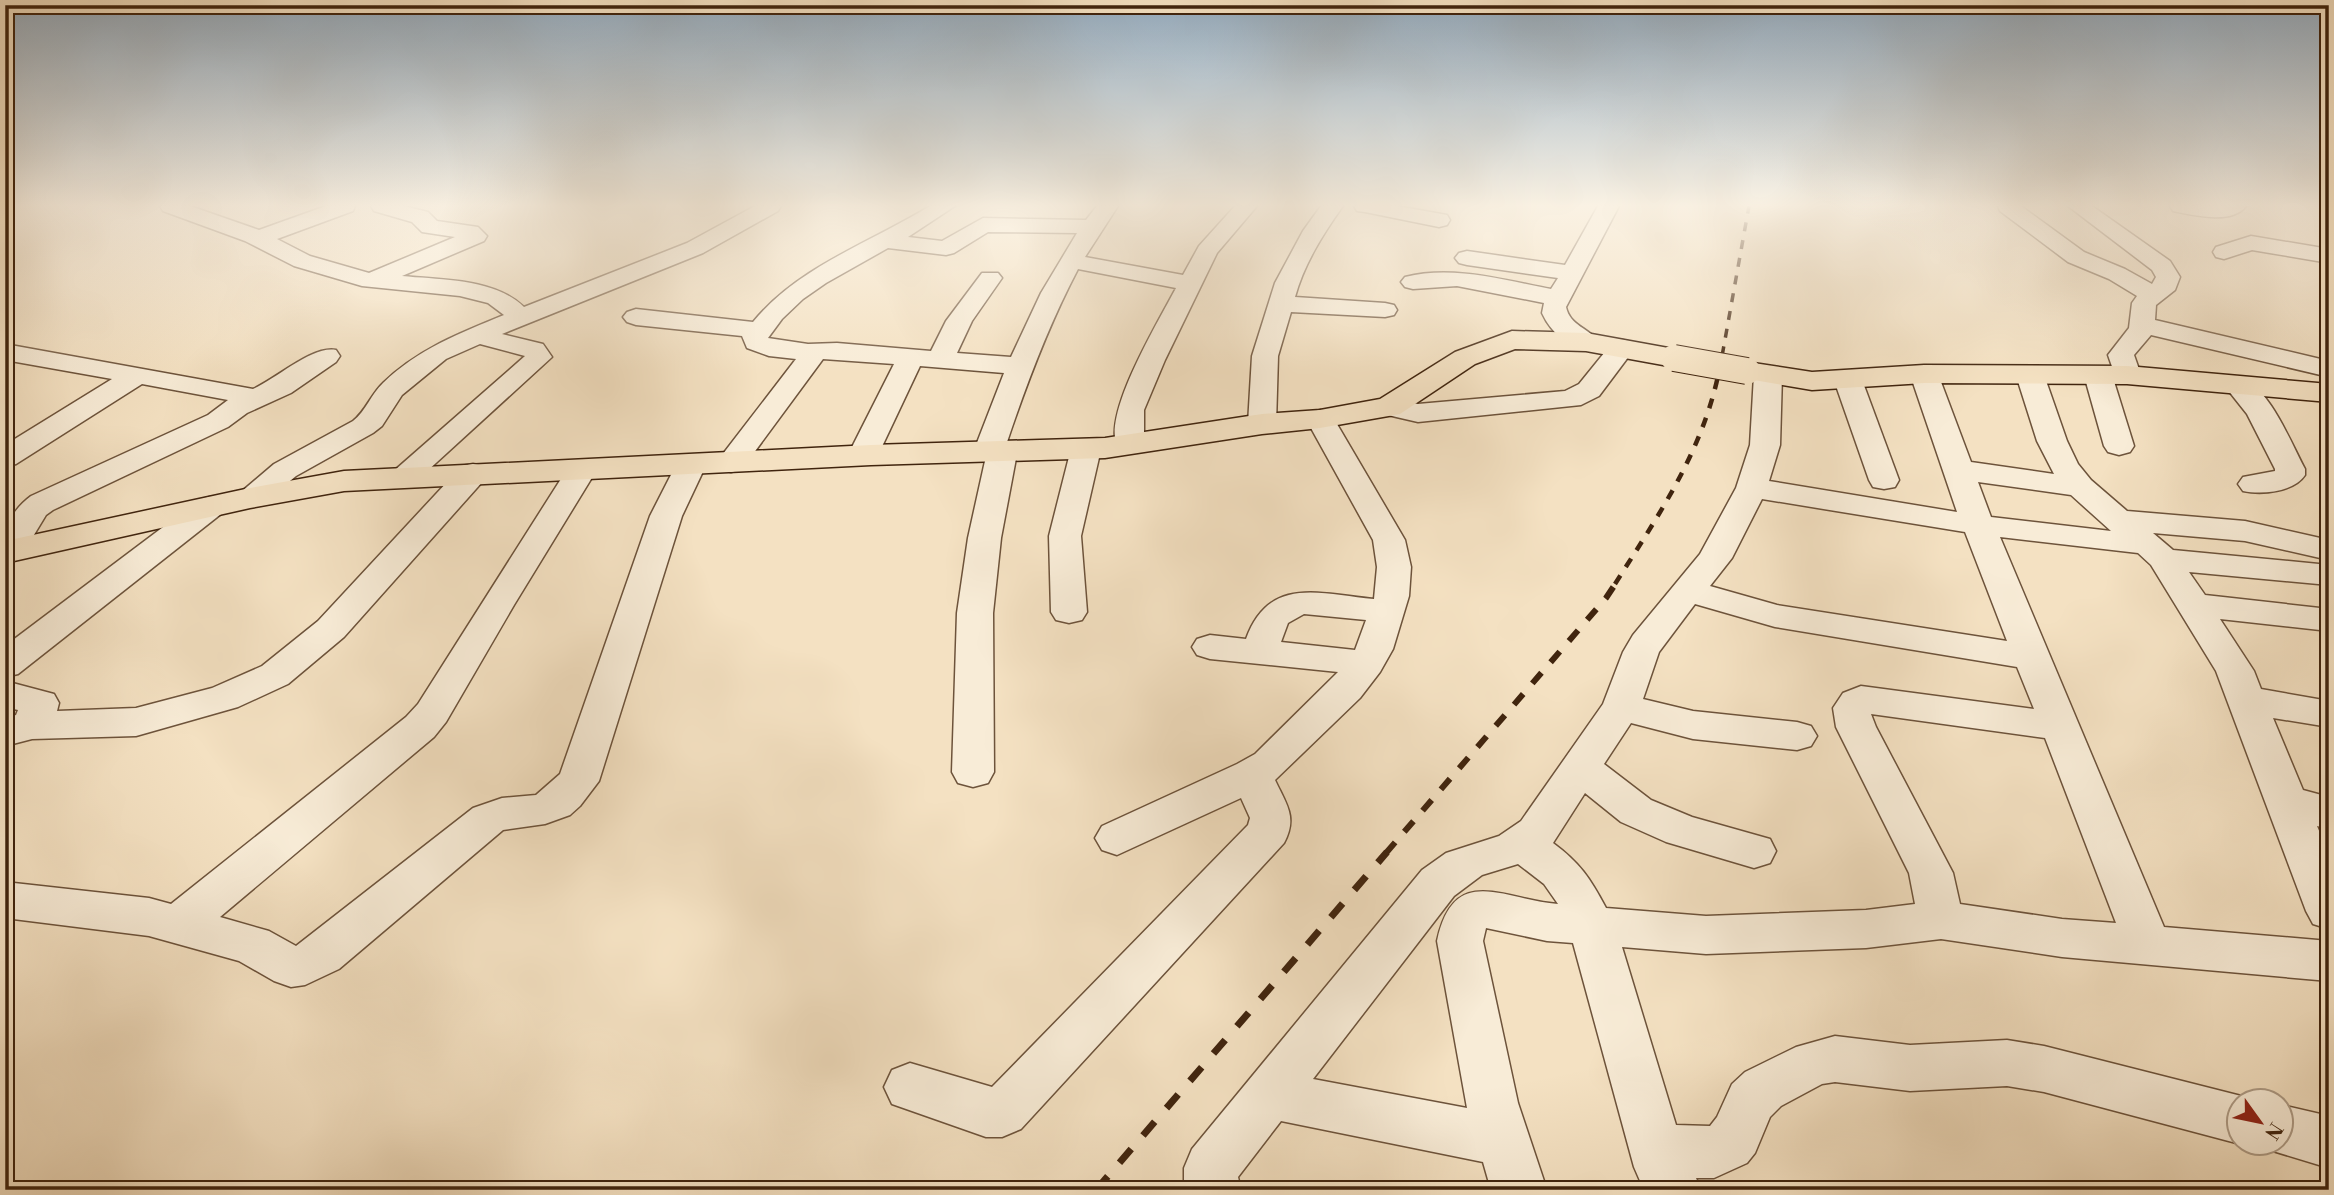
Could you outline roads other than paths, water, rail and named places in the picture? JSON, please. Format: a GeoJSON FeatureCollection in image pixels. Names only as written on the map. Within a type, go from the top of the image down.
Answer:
{"type":"FeatureCollection","features":[{"type":"Feature","properties":{"kind":"main road"},"geometry":{"type":"LineString","coordinates":[[1525,339],[1556,305]]}},
{"type":"Feature","properties":{"kind":"main road"},"geometry":{"type":"LineString","coordinates":[[6,552],[250,498],[344,481],[863,455],[1086,449],[1262,424],[1320,419],[1389,407],[1465,358],[1504,342],[1525,339],[1587,342],[1812,380],[1924,374],[2113,375],[2329,393]]}},
{"type":"Feature","properties":{"kind":"street"},"geometry":{"type":"LineString","coordinates":[[304,262],[371,280],[460,289],[496,297],[503,300],[520,317]]}},
{"type":"Feature","properties":{"kind":"street"},"geometry":{"type":"LineString","coordinates":[[371,280],[415,262]]}},
{"type":"Feature","properties":{"kind":"street"},"geometry":{"type":"LineString","coordinates":[[250,498],[285,470],[363,427],[372,420],[391,390],[437,353],[475,335],[660,262]]}},
{"type":"Feature","properties":{"kind":"street"},"geometry":{"type":"LineString","coordinates":[[848,262],[796,292],[769,316],[755,336],[756,342],[808,352],[838,351],[1020,366]]}},
{"type":"Feature","properties":{"kind":"street"},"geometry":{"type":"LineString","coordinates":[[973,772],[976,592],[995,453],[1020,366],[1070,262]]}},
{"type":"Feature","properties":{"kind":"street"},"geometry":{"type":"LineString","coordinates":[[1074,262],[1190,283]]}},
{"type":"Feature","properties":{"kind":"street"},"geometry":{"type":"LineString","coordinates":[[1129,444],[1130,410],[1201,262]]}},
{"type":"Feature","properties":{"kind":"street"},"geometry":{"type":"LineString","coordinates":[[1262,424],[1265,356],[1287,283],[1298,262]]}},
{"type":"Feature","properties":{"kind":"street"},"geometry":{"type":"LineString","coordinates":[[1493,262],[1572,273]]}},
{"type":"Feature","properties":{"kind":"street"},"geometry":{"type":"LineString","coordinates":[[1556,305],[1578,262]]}},
{"type":"Feature","properties":{"kind":"street"},"geometry":{"type":"LineString","coordinates":[[2087,262],[2117,274],[2153,295]]}},
{"type":"Feature","properties":{"kind":"street"},"geometry":{"type":"LineString","coordinates":[[2119,446],[2113,375],[2121,355],[2143,325],[2144,303],[2166,285],[2168,277],[2157,262]]}},
{"type":"Feature","properties":{"kind":"street"},"geometry":{"type":"LineString","coordinates":[[940,360],[958,321],[990,278]]}},
{"type":"Feature","properties":{"kind":"street"},"geometry":{"type":"LineString","coordinates":[[1413,282],[1457,279],[1556,305]]}},
{"type":"Feature","properties":{"kind":"street"},"geometry":{"type":"LineString","coordinates":[[1280,304],[1385,310]]}},
{"type":"Feature","properties":{"kind":"street"},"geometry":{"type":"LineString","coordinates":[[1556,305],[1566,328],[1587,342]]}},
{"type":"Feature","properties":{"kind":"street"},"geometry":{"type":"LineString","coordinates":[[636,317],[760,330]]}},
{"type":"Feature","properties":{"kind":"street"},"geometry":{"type":"LineString","coordinates":[[2143,325],[2329,369]]}},
{"type":"Feature","properties":{"kind":"street"},"geometry":{"type":"LineString","coordinates":[[402,477],[539,357],[534,350],[475,335]]}},
{"type":"Feature","properties":{"kind":"street"},"geometry":{"type":"LineString","coordinates":[[1389,407],[1427,412],[1571,399],[1589,390],[1622,348]]}},
{"type":"Feature","properties":{"kind":"street"},"geometry":{"type":"LineString","coordinates":[[5,900],[149,917],[252,945],[291,967],[305,965],[322,955],[488,819],[503,813],[537,812],[552,807],[565,797],[578,781],[666,516],[711,464],[810,361],[808,352]]}},
{"type":"Feature","properties":{"kind":"street"},"geometry":{"type":"LineString","coordinates":[[6,552],[41,502],[218,421],[240,406],[268,395],[327,356]]}},
{"type":"Feature","properties":{"kind":"street"},"geometry":{"type":"LineString","coordinates":[[863,455],[911,357]]}},
{"type":"Feature","properties":{"kind":"street"},"geometry":{"type":"LineString","coordinates":[[12,358],[237,393],[243,395],[240,406]]}},
{"type":"Feature","properties":{"kind":"street"},"geometry":{"type":"LineString","coordinates":[[1208,1188],[1212,1168],[1438,883],[1453,870],[1470,861],[1524,845],[1536,833],[1621,707],[1641,653],[1651,635],[1715,558],[1752,488],[1765,445],[1758,373]]}},
{"type":"Feature","properties":{"kind":"street"},"geometry":{"type":"LineString","coordinates":[[1924,374],[1979,525],[2148,944]]}},
{"type":"Feature","properties":{"kind":"street"},"geometry":{"type":"LineString","coordinates":[[2031,375],[2052,441],[2064,466],[2080,487],[2157,552],[2235,671],[2324,888]]}},
{"type":"Feature","properties":{"kind":"street"},"geometry":{"type":"LineString","coordinates":[[5,458],[136,376]]}},
{"type":"Feature","properties":{"kind":"street"},"geometry":{"type":"LineString","coordinates":[[1847,380],[1884,480]]}},
{"type":"Feature","properties":{"kind":"street"},"geometry":{"type":"LineString","coordinates":[[2238,385],[2260,411],[2290,469],[2290,475],[2285,479],[2254,484]]}},
{"type":"Feature","properties":{"kind":"street"},"geometry":{"type":"LineString","coordinates":[[1117,838],[1252,775],[1269,764],[1346,689],[1375,649],[1394,577],[1388,540],[1320,419]]}},
{"type":"Feature","properties":{"kind":"street"},"geometry":{"type":"LineString","coordinates":[[1069,612],[1065,536],[1086,449]]}},
{"type":"Feature","properties":{"kind":"street"},"geometry":{"type":"LineString","coordinates":[[1959,470],[2080,487]]}},
{"type":"Feature","properties":{"kind":"street"},"geometry":{"type":"LineString","coordinates":[[178,925],[420,727],[432,713],[496,605],[581,471]]}},
{"type":"Feature","properties":{"kind":"street"},"geometry":{"type":"LineString","coordinates":[[19,728],[136,722],[224,698],[275,676],[331,629],[473,473]]}},
{"type":"Feature","properties":{"kind":"street"},"geometry":{"type":"LineString","coordinates":[[1752,488],[2157,552],[2329,575]]}},
{"type":"Feature","properties":{"kind":"street"},"geometry":{"type":"LineString","coordinates":[[5,665],[210,507]]}},
{"type":"Feature","properties":{"kind":"street"},"geometry":{"type":"LineString","coordinates":[[2120,520],[2245,531],[2329,550]]}},
{"type":"Feature","properties":{"kind":"street"},"geometry":{"type":"LineString","coordinates":[[1689,591],[1774,616],[2032,657]]}},
{"type":"Feature","properties":{"kind":"street"},"geometry":{"type":"LineString","coordinates":[[1259,652],[1274,614],[1280,608],[1292,604],[1387,611]]}},
{"type":"Feature","properties":{"kind":"street"},"geometry":{"type":"LineString","coordinates":[[2193,605],[2329,620]]}},
{"type":"Feature","properties":{"kind":"street"},"geometry":{"type":"LineString","coordinates":[[1210,647],[1367,663]]}},
{"type":"Feature","properties":{"kind":"street"},"geometry":{"type":"LineString","coordinates":[[5,694],[40,703],[19,728]]}},
{"type":"Feature","properties":{"kind":"street"},"geometry":{"type":"LineString","coordinates":[[1941,920],[1931,873],[1856,727],[1850,712],[1853,704],[1861,699],[2059,726]]}},
{"type":"Feature","properties":{"kind":"street"},"geometry":{"type":"LineString","coordinates":[[2246,700],[2329,714]]}},
{"type":"Feature","properties":{"kind":"street"},"geometry":{"type":"LineString","coordinates":[[1621,707],[1693,725],[1797,736]]}},
{"type":"Feature","properties":{"kind":"street"},"geometry":{"type":"LineString","coordinates":[[1580,767],[1636,811],[1681,830],[1754,852]]}},
{"type":"Feature","properties":{"kind":"street"},"geometry":{"type":"LineString","coordinates":[[910,1087],[986,1112],[1002,1112],[1020,1097],[1269,831],[1271,818],[1252,775]]}},
{"type":"Feature","properties":{"kind":"street"},"geometry":{"type":"LineString","coordinates":[[2288,802],[2329,813]]}},
{"type":"Feature","properties":{"kind":"street"},"geometry":{"type":"LineString","coordinates":[[1524,845],[1560,873],[1573,888],[1592,926],[1665,1170],[1714,1153],[1728,1145],[1736,1135],[1751,1101],[1763,1089],[1814,1063],[1835,1059],[1910,1068],[2007,1063],[2044,1069],[2226,1116]]}},
{"type":"Feature","properties":{"kind":"street"},"geometry":{"type":"LineString","coordinates":[[1519,1190],[1502,1140],[1460,941],[1464,921],[1475,909],[1496,910],[1547,922],[1706,935],[1866,929],[1941,920],[2062,938],[2329,961]]}},
{"type":"Feature","properties":{"kind":"street"},"geometry":{"type":"LineString","coordinates":[[1271,1095],[1502,1140]]}},
{"type":"Feature","properties":{"kind":"street"},"geometry":{"type":"LineString","coordinates":[[2296,1134],[2329,1142]]}},
{"type":"Feature","properties":{"kind":"railway"},"geometry":{"type":"LineString","coordinates":[[1719,373],[1739,262]]}},
{"type":"Feature","properties":{"kind":"railway"},"geometry":{"type":"LineString","coordinates":[[1615,584],[1663,508],[1690,456],[1712,400],[1719,371]]}},
{"type":"Feature","properties":{"kind":"railway"},"geometry":{"type":"LineString","coordinates":[[1386,853],[1606,598],[1616,583]]}},
{"type":"Feature","properties":{"kind":"railway"},"geometry":{"type":"LineString","coordinates":[[1096,1190],[1387,852]]}}]}
